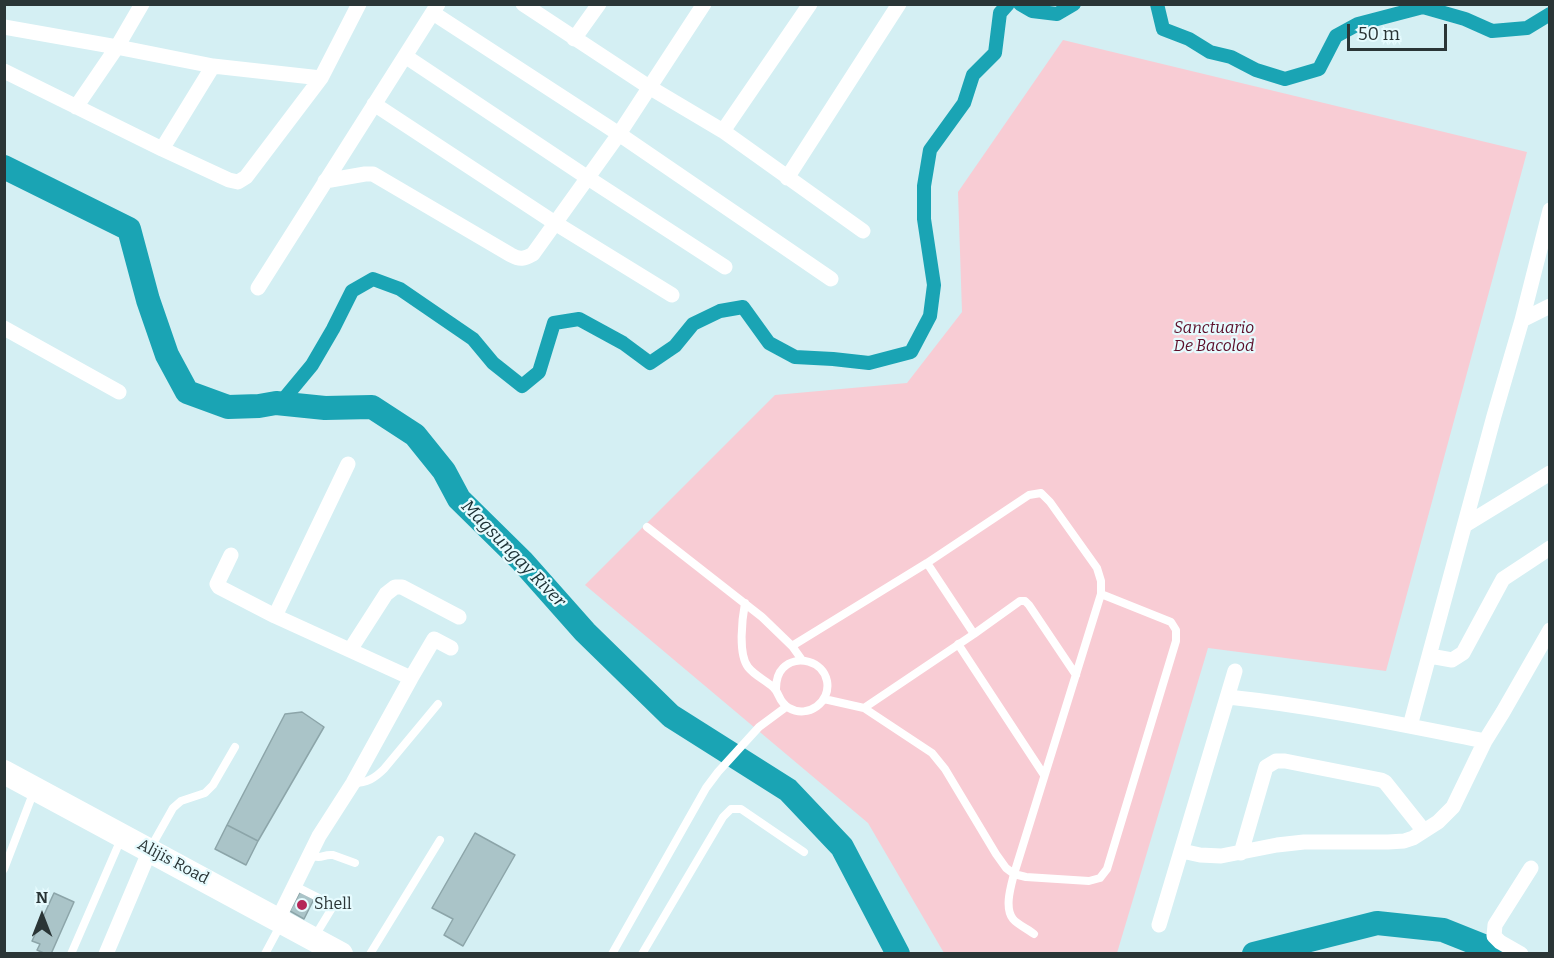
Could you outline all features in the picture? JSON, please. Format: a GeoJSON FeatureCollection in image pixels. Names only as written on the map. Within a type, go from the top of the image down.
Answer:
{"type":"FeatureCollection","features":[{"type":"Feature","properties":{"kind":"main road","name":"Alijis Road"},"geometry":{"type":"LineString","coordinates":[[4,772],[341,954]]}},
{"type":"Feature","properties":{"kind":"street"},"geometry":{"type":"LineString","coordinates":[[76,107],[142,4]]}},
{"type":"Feature","properties":{"kind":"street"},"geometry":{"type":"LineString","coordinates":[[4,72],[162,149],[238,182],[246,177],[321,78],[359,4]]}},
{"type":"Feature","properties":{"kind":"street"},"geometry":{"type":"LineString","coordinates":[[523,4],[649,87],[723,131],[862,231]]}},
{"type":"Feature","properties":{"kind":"street"},"geometry":{"type":"LineString","coordinates":[[574,39],[598,4]]}},
{"type":"Feature","properties":{"kind":"street"},"geometry":{"type":"LineString","coordinates":[[325,181],[372,174],[518,259],[526,258],[533,254],[619,134],[704,4]]}},
{"type":"Feature","properties":{"kind":"street"},"geometry":{"type":"LineString","coordinates":[[723,131],[810,4]]}},
{"type":"Feature","properties":{"kind":"street"},"geometry":{"type":"LineString","coordinates":[[787,178],[899,4]]}},
{"type":"Feature","properties":{"kind":"street"},"geometry":{"type":"LineString","coordinates":[[258,288],[436,9],[831,279]]}},
{"type":"Feature","properties":{"kind":"street"},"geometry":{"type":"LineString","coordinates":[[4,27],[117,46],[213,66],[321,78]]}},
{"type":"Feature","properties":{"kind":"street"},"geometry":{"type":"LineString","coordinates":[[405,56],[725,267]]}},
{"type":"Feature","properties":{"kind":"street"},"geometry":{"type":"LineString","coordinates":[[162,149],[213,66]]}},
{"type":"Feature","properties":{"kind":"street"},"geometry":{"type":"LineString","coordinates":[[374,104],[555,223],[672,296]]}},
{"type":"Feature","properties":{"kind":"street"},"geometry":{"type":"LineString","coordinates":[[1410,726],[1546,233],[1550,210]]}},
{"type":"Feature","properties":{"kind":"street"},"geometry":{"type":"LineString","coordinates":[[1522,320],[1550,306]]}},
{"type":"Feature","properties":{"kind":"street"},"geometry":{"type":"LineString","coordinates":[[4,328],[119,392]]}},
{"type":"Feature","properties":{"kind":"street"},"geometry":{"type":"LineString","coordinates":[[275,616],[348,464]]}},
{"type":"Feature","properties":{"kind":"street"},"geometry":{"type":"LineString","coordinates":[[1465,525],[1550,473]]}},
{"type":"Feature","properties":{"kind":"street"},"geometry":{"type":"LineString","coordinates":[[1430,657],[1452,660],[1463,653],[1503,579],[1550,548]]}},
{"type":"Feature","properties":{"kind":"street"},"geometry":{"type":"LineString","coordinates":[[231,555],[218,578],[219,587],[275,616],[411,678]]}},
{"type":"Feature","properties":{"kind":"street"},"geometry":{"type":"LineString","coordinates":[[350,650],[386,594],[395,587],[402,586],[459,617]]}},
{"type":"Feature","properties":{"kind":"street"},"geometry":{"type":"LineString","coordinates":[[1182,851],[1221,856],[1304,842],[1404,841],[1413,838],[1438,822],[1453,807],[1485,741],[1550,630]]}},
{"type":"Feature","properties":{"kind":"street"},"geometry":{"type":"LineString","coordinates":[[280,920],[319,836],[353,783],[434,639],[451,648]]}},
{"type":"Feature","properties":{"kind":"street"},"geometry":{"type":"LineString","coordinates":[[1159,925],[1235,671]]}},
{"type":"Feature","properties":{"kind":"street"},"geometry":{"type":"LineString","coordinates":[[1228,697],[1272,702],[1485,741]]}},
{"type":"Feature","properties":{"kind":"street"},"geometry":{"type":"LineString","coordinates":[[1241,853],[1266,767],[1276,761],[1382,780],[1424,831]]}},
{"type":"Feature","properties":{"kind":"street"},"geometry":{"type":"LineString","coordinates":[[106,954],[150,850]]}},
{"type":"Feature","properties":{"kind":"street"},"geometry":{"type":"LineString","coordinates":[[1521,954],[1494,936],[1495,926],[1530,868]]}},
{"type":"Feature","properties":{"kind":"lane"},"geometry":{"type":"LineString","coordinates":[[792,646],[927,563],[1029,495],[1041,493],[1050,502],[1097,568],[1101,581],[1101,594],[1014,874],[1010,898],[1011,916],[1034,934]]}},
{"type":"Feature","properties":{"kind":"lane"},"geometry":{"type":"LineString","coordinates":[[647,527],[745,603],[792,646],[802,660]]}},
{"type":"Feature","properties":{"kind":"lane"},"geometry":{"type":"LineString","coordinates":[[927,563],[974,634]]}},
{"type":"Feature","properties":{"kind":"lane"},"geometry":{"type":"LineString","coordinates":[[824,699],[864,708],[932,753],[945,770],[996,854],[1006,868],[1014,874],[1026,877],[1089,881],[1100,878],[1107,869],[1176,641],[1176,630],[1171,622],[1101,594]]}},
{"type":"Feature","properties":{"kind":"lane"},"geometry":{"type":"LineString","coordinates":[[864,708],[1020,601],[1025,601],[1076,675]]}},
{"type":"Feature","properties":{"kind":"lane"},"geometry":{"type":"LineString","coordinates":[[745,603],[741,627],[744,660],[748,667],[776,689]]}},
{"type":"Feature","properties":{"kind":"lane"},"geometry":{"type":"LineString","coordinates":[[958,644],[1044,775]]}},
{"type":"Feature","properties":{"kind":"lane"},"geometry":{"type":"LineString","coordinates":[[802,660],[812,662],[821,669],[827,678],[828,689],[824,699],[817,707],[807,712],[796,712],[786,707],[779,699],[776,689],[777,678],[782,669],[802,660]]}},
{"type":"Feature","properties":{"kind":"lane"},"geometry":{"type":"LineString","coordinates":[[353,783],[367,781],[384,770],[438,704]]}},
{"type":"Feature","properties":{"kind":"lane"},"geometry":{"type":"LineString","coordinates":[[612,954],[706,788],[759,727],[786,707]]}},
{"type":"Feature","properties":{"kind":"lane"},"geometry":{"type":"LineString","coordinates":[[150,850],[173,808],[181,801],[205,793],[213,785],[235,747]]}},
{"type":"Feature","properties":{"kind":"lane"},"geometry":{"type":"LineString","coordinates":[[4,869],[35,789]]}},
{"type":"Feature","properties":{"kind":"lane"},"geometry":{"type":"LineString","coordinates":[[642,954],[723,817],[731,809],[741,809],[804,852]]}},
{"type":"Feature","properties":{"kind":"lane"},"geometry":{"type":"LineString","coordinates":[[71,954],[122,835]]}},
{"type":"Feature","properties":{"kind":"lane"},"geometry":{"type":"LineString","coordinates":[[370,954],[440,840]]}},
{"type":"Feature","properties":{"kind":"lane"},"geometry":{"type":"LineString","coordinates":[[309,855],[320,858],[333,855],[355,863]]}},
{"type":"Feature","properties":{"kind":"lane"},"geometry":{"type":"LineString","coordinates":[[295,886],[329,903],[332,908],[314,939]]}},
{"type":"Feature","properties":{"kind":"lane"},"geometry":{"type":"LineString","coordinates":[[264,954],[280,920]]}},
{"type":"Feature","properties":{"kind":"green space","name":"Sanctuario De Bacolod"},"geometry":{"type":"Polygon","coordinates":[[[1063,40],[1527,152],[1386,671],[1208,648],[1117,953],[944,953],[868,823],[585,585],[775,395],[907,383],[962,312],[958,192],[1063,40]]]}},
{"type":"Feature","properties":{"kind":"building"},"geometry":{"type":"Polygon","coordinates":[[[302,712],[324,727],[258,841],[227,825],[285,714],[302,712]]]}},
{"type":"Feature","properties":{"kind":"building"},"geometry":{"type":"Polygon","coordinates":[[[227,825],[258,841],[246,865],[215,849],[227,825]]]}},
{"type":"Feature","properties":{"kind":"building"},"geometry":{"type":"Polygon","coordinates":[[[475,833],[515,855],[463,946],[444,935],[453,919],[432,908],[475,833]]]}},
{"type":"Feature","properties":{"kind":"building","name":"Shell"},"geometry":{"type":"Polygon","coordinates":[[[300,892],[314,899],[304,919],[290,911],[300,892]]]}},
{"type":"Feature","properties":{"kind":"building"},"geometry":{"type":"Polygon","coordinates":[[[54,893],[74,902],[51,954],[46,954],[37,950],[40,944],[32,941],[54,893]]]}},
{"type":"Feature","properties":{"kind":"waterway"},"geometry":{"type":"LineString","coordinates":[[276,403],[283,400],[312,365],[352,291],[373,279],[400,289],[473,339],[493,363],[522,386],[539,372],[554,323],[579,319],[623,343],[650,363],[675,346],[693,324],[720,311],[743,307],[769,343],[795,357],[869,363],[911,352],[930,316],[934,285],[924,219],[924,186],[930,150],[964,103],[973,75],[995,53],[1000,13],[1008,4]]}},
{"type":"Feature","properties":{"kind":"waterway"},"geometry":{"type":"LineString","coordinates":[[1020,4],[1032,11],[1057,14],[1074,4]]}},
{"type":"Feature","properties":{"kind":"waterway"},"geometry":{"type":"LineString","coordinates":[[1157,4],[1163,29],[1189,39],[1210,52],[1231,57],[1256,70],[1285,79],[1319,69],[1336,36],[1358,24],[1423,7],[1465,19],[1492,31],[1527,28],[1550,14]]}},
{"type":"Feature","properties":{"kind":"waterway","name":"Magsungay River"},"geometry":{"type":"LineString","coordinates":[[4,167],[129,229],[148,300],[167,355],[187,392],[228,407],[276,403],[325,408],[372,407],[415,435],[444,471],[459,499],[522,561],[585,632],[671,716],[788,790],[842,847],[898,954]]}},
{"type":"Feature","properties":{"kind":"waterway","name":"Magsungay River"},"geometry":{"type":"LineString","coordinates":[[1254,954],[1377,923],[1443,930],[1503,954]]}},
{"type":"Feature","properties":{"kind":"place","name":"Shell"},"geometry":{"type":"Point","coordinates":[302,905]}}]}
